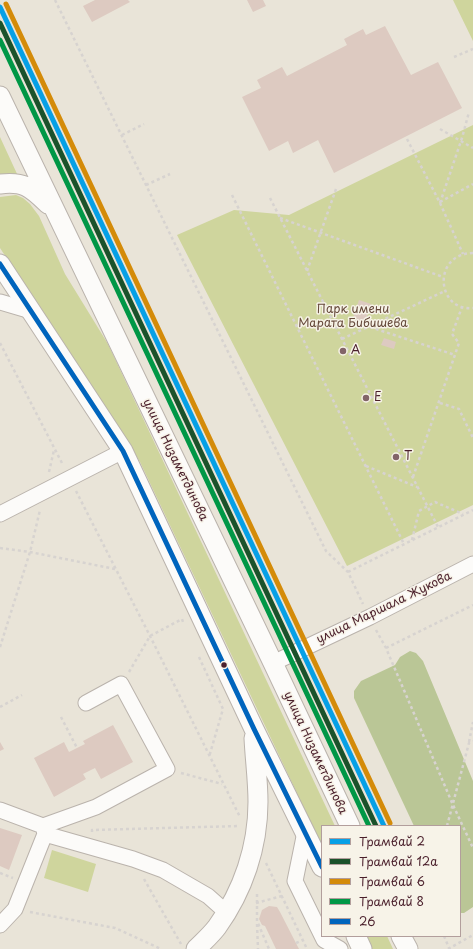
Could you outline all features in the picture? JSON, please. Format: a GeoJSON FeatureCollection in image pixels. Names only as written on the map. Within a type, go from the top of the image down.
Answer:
{"type":"FeatureCollection","features":[{"type":"Feature","properties":{"kind":"main road","name":"улица Низаметдинова"},"geometry":{"type":"LineString","coordinates":[[0,96],[350,825]]}},
{"type":"Feature","properties":{"kind":"main road"},"geometry":{"type":"LineString","coordinates":[[0,184],[14,182],[31,188],[55,210]]}},
{"type":"Feature","properties":{"kind":"main road"},"geometry":{"type":"LineString","coordinates":[[0,264],[123,451],[254,729],[321,865]]}},
{"type":"Feature","properties":{"kind":"main road"},"geometry":{"type":"LineString","coordinates":[[196,949],[216,928],[233,901],[247,870],[254,841],[258,802],[254,729]]}},
{"type":"Feature","properties":{"kind":"main road"},"geometry":{"type":"LineString","coordinates":[[356,937],[362,949]]}},
{"type":"Feature","properties":{"kind":"main road"},"geometry":{"type":"LineString","coordinates":[[402,937],[408,949]]}},
{"type":"Feature","properties":{"kind":"street"},"geometry":{"type":"LineString","coordinates":[[0,302],[31,311]]}},
{"type":"Feature","properties":{"kind":"street"},"geometry":{"type":"LineString","coordinates":[[0,514],[123,451]]}},
{"type":"Feature","properties":{"kind":"street","name":"улица Маршала Жукова"},"geometry":{"type":"LineString","coordinates":[[273,663],[370,617],[473,564]]}},
{"type":"Feature","properties":{"kind":"street"},"geometry":{"type":"LineString","coordinates":[[0,926],[15,909],[44,830],[96,807],[167,769],[121,684],[86,703]]}},
{"type":"Feature","properties":{"kind":"street"},"geometry":{"type":"LineString","coordinates":[[0,810],[44,830],[87,846],[163,870],[208,896],[226,912]]}},
{"type":"Feature","properties":{"kind":"street"},"geometry":{"type":"LineString","coordinates":[[305,832],[295,881],[321,934]]}},
{"type":"Feature","properties":{"kind":"street"},"geometry":{"type":"LineString","coordinates":[[323,937],[324,940],[340,949]]}},
{"type":"Feature","properties":{"kind":"path"},"geometry":{"type":"LineString","coordinates":[[55,0],[326,551],[348,572],[386,648],[473,848]]}},
{"type":"Feature","properties":{"kind":"path"},"geometry":{"type":"LineString","coordinates":[[454,57],[473,49]]}},
{"type":"Feature","properties":{"kind":"path"},"geometry":{"type":"LineString","coordinates":[[440,203],[469,112]]}},
{"type":"Feature","properties":{"kind":"path"},"geometry":{"type":"LineString","coordinates":[[122,135],[144,124]]}},
{"type":"Feature","properties":{"kind":"path"},"geometry":{"type":"LineString","coordinates":[[440,128],[473,148]]}},
{"type":"Feature","properties":{"kind":"path"},"geometry":{"type":"LineString","coordinates":[[407,139],[440,203],[463,254]]}},
{"type":"Feature","properties":{"kind":"path"},"geometry":{"type":"LineString","coordinates":[[146,186],[170,174]]}},
{"type":"Feature","properties":{"kind":"path"},"geometry":{"type":"LineString","coordinates":[[440,203],[473,184]]}},
{"type":"Feature","properties":{"kind":"path"},"geometry":{"type":"LineString","coordinates":[[307,272],[336,189]]}},
{"type":"Feature","properties":{"kind":"path"},"geometry":{"type":"LineString","coordinates":[[232,195],[404,544]]}},
{"type":"Feature","properties":{"kind":"path"},"geometry":{"type":"LineString","coordinates":[[270,198],[438,527]]}},
{"type":"Feature","properties":{"kind":"path"},"geometry":{"type":"LineString","coordinates":[[280,218],[443,277]]}},
{"type":"Feature","properties":{"kind":"path"},"geometry":{"type":"LineString","coordinates":[[473,253],[463,254],[456,258],[450,263],[443,277],[445,292],[449,298],[455,304],[462,307],[473,308]]}},
{"type":"Feature","properties":{"kind":"path"},"geometry":{"type":"LineString","coordinates":[[342,340],[369,326],[445,292]]}},
{"type":"Feature","properties":{"kind":"path"},"geometry":{"type":"LineString","coordinates":[[413,478],[459,344],[452,334],[462,307]]}},
{"type":"Feature","properties":{"kind":"path"},"geometry":{"type":"LineString","coordinates":[[369,326],[455,355]]}},
{"type":"Feature","properties":{"kind":"path"},"geometry":{"type":"LineString","coordinates":[[0,343],[150,636],[240,819]]}},
{"type":"Feature","properties":{"kind":"path"},"geometry":{"type":"LineString","coordinates":[[440,403],[459,410],[473,438]]}},
{"type":"Feature","properties":{"kind":"path"},"geometry":{"type":"LineString","coordinates":[[0,647],[30,552],[55,449]]}},
{"type":"Feature","properties":{"kind":"path"},"geometry":{"type":"LineString","coordinates":[[366,466],[418,487]]}},
{"type":"Feature","properties":{"kind":"path"},"geometry":{"type":"LineString","coordinates":[[412,540],[419,511],[435,502],[464,514]]}},
{"type":"Feature","properties":{"kind":"path"},"geometry":{"type":"LineString","coordinates":[[348,572],[473,510]]}},
{"type":"Feature","properties":{"kind":"path"},"geometry":{"type":"LineString","coordinates":[[0,548],[30,552],[116,569]]}},
{"type":"Feature","properties":{"kind":"path"},"geometry":{"type":"LineString","coordinates":[[386,648],[473,605]]}},
{"type":"Feature","properties":{"kind":"path"},"geometry":{"type":"LineString","coordinates":[[121,684],[150,636],[182,619],[185,624]]}},
{"type":"Feature","properties":{"kind":"path"},"geometry":{"type":"LineString","coordinates":[[198,655],[223,709],[209,757]]}},
{"type":"Feature","properties":{"kind":"path"},"geometry":{"type":"LineString","coordinates":[[0,707],[22,695]]}},
{"type":"Feature","properties":{"kind":"path"},"geometry":{"type":"LineString","coordinates":[[61,717],[77,748]]}},
{"type":"Feature","properties":{"kind":"path"},"geometry":{"type":"LineString","coordinates":[[447,825],[469,743],[473,722]]}},
{"type":"Feature","properties":{"kind":"path"},"geometry":{"type":"LineString","coordinates":[[469,743],[473,741]]}},
{"type":"Feature","properties":{"kind":"path"},"geometry":{"type":"LineString","coordinates":[[167,769],[223,784]]}},
{"type":"Feature","properties":{"kind":"path"},"geometry":{"type":"LineString","coordinates":[[87,846],[92,830],[244,826],[254,841]]}},
{"type":"Feature","properties":{"kind":"path"},"geometry":{"type":"LineString","coordinates":[[133,860],[183,949]]}},
{"type":"Feature","properties":{"kind":"path"},"geometry":{"type":"LineString","coordinates":[[262,866],[265,860],[307,949]]}},
{"type":"Feature","properties":{"kind":"path"},"geometry":{"type":"LineString","coordinates":[[257,891],[256,903],[258,949]]}},
{"type":"Feature","properties":{"kind":"path"},"geometry":{"type":"LineString","coordinates":[[256,903],[282,896]]}},
{"type":"Feature","properties":{"kind":"path"},"geometry":{"type":"LineString","coordinates":[[15,909],[115,928],[161,949]]}},
{"type":"Feature","properties":{"kind":"path"},"geometry":{"type":"LineString","coordinates":[[257,921],[269,949]]}},
{"type":"Feature","properties":{"kind":"path"},"geometry":{"type":"LineString","coordinates":[[444,937],[449,949],[473,935]]}},
{"type":"Feature","properties":{"kind":"path"},"geometry":{"type":"LineString","coordinates":[[296,943],[303,940]]}},
{"type":"Feature","properties":{"kind":"green space"},"geometry":{"type":"Polygon","coordinates":[[[453,0],[473,0],[473,41],[453,0]]]}},
{"type":"Feature","properties":{"kind":"green space","name":"Парк имени Марата Бибишева"},"geometry":{"type":"Polygon","coordinates":[[[473,125],[473,505],[347,566],[177,235],[234,210],[289,215],[473,125]]]}},
{"type":"Feature","properties":{"kind":"green space"},"geometry":{"type":"Polygon","coordinates":[[[0,137],[18,176],[0,177],[0,137]]]}},
{"type":"Feature","properties":{"kind":"green space"},"geometry":{"type":"Polygon","coordinates":[[[16,195],[23,198],[30,204],[39,216],[65,274],[108,344],[335,825],[321,825],[321,844],[140,462],[0,248],[0,197],[16,195]]]}},
{"type":"Feature","properties":{"kind":"green space"},"geometry":{"type":"Polygon","coordinates":[[[410,651],[416,653],[423,661],[473,781],[473,907],[464,913],[461,913],[461,825],[414,825],[354,698],[354,691],[361,681],[395,665],[400,657],[410,651]]]}},
{"type":"Feature","properties":{"kind":"green space"},"geometry":{"type":"Polygon","coordinates":[[[52,850],[96,864],[88,892],[44,878],[52,850]]]}},
{"type":"Feature","properties":{"kind":"green space"},"geometry":{"type":"Polygon","coordinates":[[[365,937],[387,937],[393,949],[371,949],[365,937]]]}},
{"type":"Feature","properties":{"kind":"building"},"geometry":{"type":"Polygon","coordinates":[[[95,0],[128,0],[130,2],[92,22],[83,6],[95,0]]]}},
{"type":"Feature","properties":{"kind":"building"},"geometry":{"type":"Polygon","coordinates":[[[247,0],[263,0],[266,6],[253,12],[247,0]]]}},
{"type":"Feature","properties":{"kind":"building"},"geometry":{"type":"Polygon","coordinates":[[[385,26],[411,75],[438,62],[462,108],[334,173],[318,140],[293,153],[288,141],[269,151],[242,97],[261,88],[257,80],[282,67],[287,76],[347,45],[344,39],[363,29],[366,35],[385,26]]]}},
{"type":"Feature","properties":{"kind":"building"},"geometry":{"type":"Polygon","coordinates":[[[359,300],[371,304],[364,325],[352,321],[359,300]]]}},
{"type":"Feature","properties":{"kind":"building"},"geometry":{"type":"Polygon","coordinates":[[[384,338],[396,342],[394,349],[381,345],[384,338]]]}},
{"type":"Feature","properties":{"kind":"building"},"geometry":{"type":"Polygon","coordinates":[[[113,725],[133,762],[101,779],[95,768],[83,774],[86,779],[54,797],[34,758],[64,742],[69,752],[85,744],[83,741],[113,725]]]}},
{"type":"Feature","properties":{"kind":"building"},"geometry":{"type":"Polygon","coordinates":[[[0,742],[4,749],[0,751],[0,742]]]}},
{"type":"Feature","properties":{"kind":"building"},"geometry":{"type":"Polygon","coordinates":[[[0,828],[22,835],[9,870],[0,866],[0,828]]]}},
{"type":"Feature","properties":{"kind":"building"},"geometry":{"type":"Polygon","coordinates":[[[269,906],[277,907],[299,949],[276,949],[265,926],[262,925],[259,919],[262,910],[269,906]]]}},
{"type":"Feature","properties":{"kind":"tram line","name":"6"},"geometry":{"type":"LineString","coordinates":[[6,4],[390,823]]}},
{"type":"Feature","properties":{"kind":"tram line","name":"2"},"geometry":{"type":"LineString","coordinates":[[0,7],[384,825]]}},
{"type":"Feature","properties":{"kind":"tram line","name":"12а"},"geometry":{"type":"LineString","coordinates":[[0,23],[376,825]]}},
{"type":"Feature","properties":{"kind":"tram line","name":"8"},"geometry":{"type":"LineString","coordinates":[[0,40],[369,825]]}},
{"type":"Feature","properties":{"kind":"transit line","name":"26"},"geometry":{"type":"LineString","coordinates":[[0,264],[123,451],[254,729],[321,865]]}},
{"type":"Feature","properties":{"kind":"place","name":"А"},"geometry":{"type":"Point","coordinates":[343,351]}},
{"type":"Feature","properties":{"kind":"place","name":"Е"},"geometry":{"type":"Point","coordinates":[366,398]}},
{"type":"Feature","properties":{"kind":"place","name":"Т"},"geometry":{"type":"Point","coordinates":[396,457]}}]}
